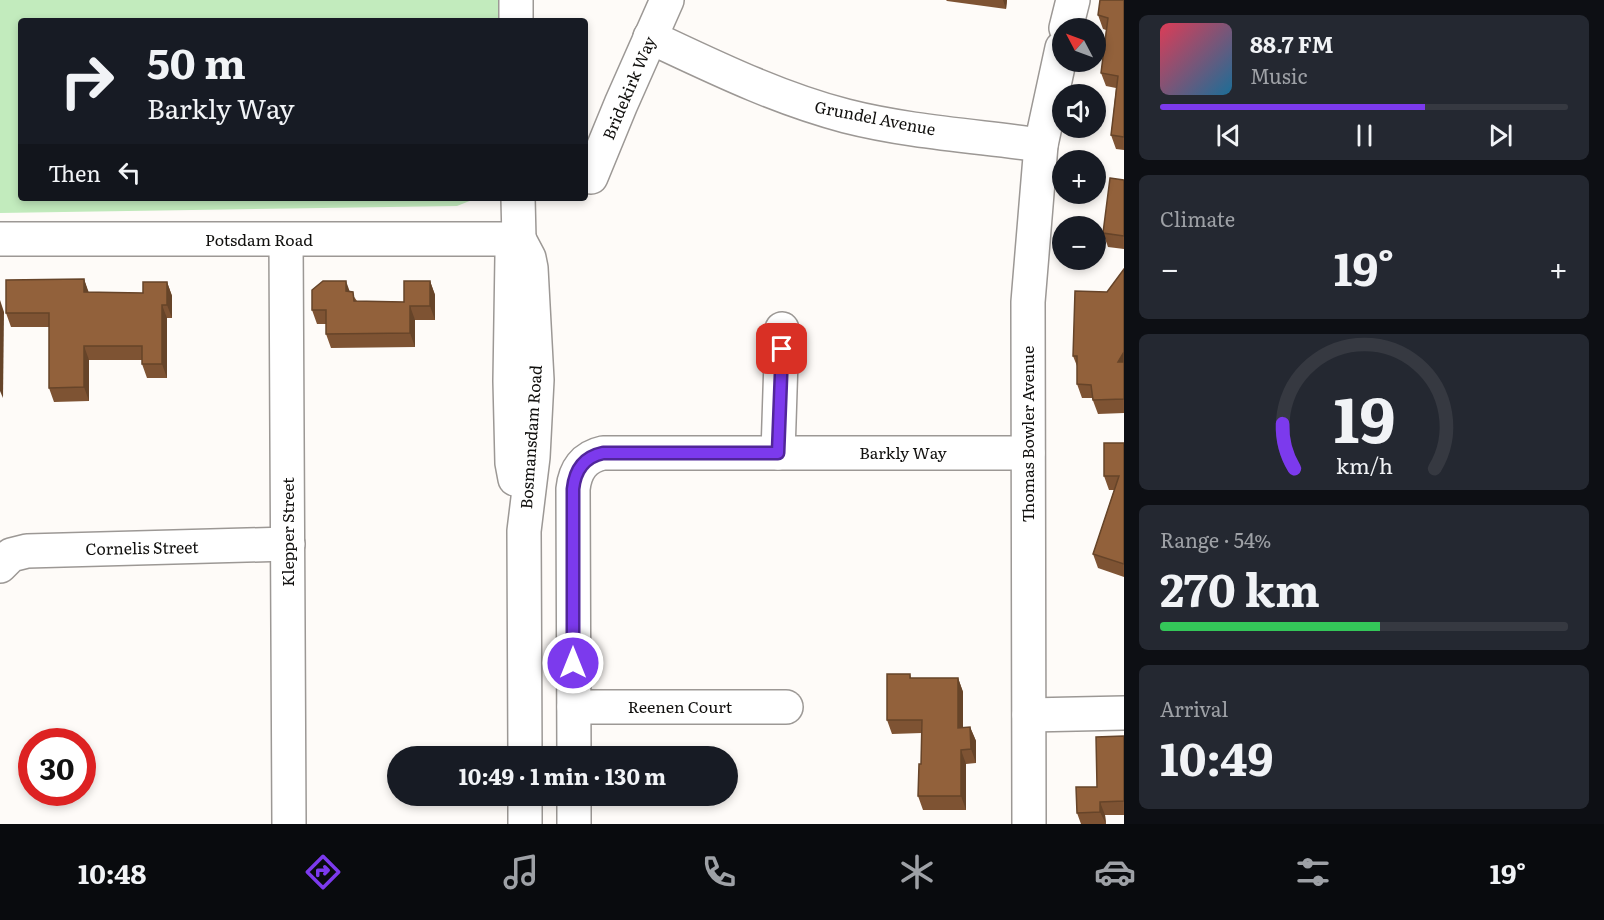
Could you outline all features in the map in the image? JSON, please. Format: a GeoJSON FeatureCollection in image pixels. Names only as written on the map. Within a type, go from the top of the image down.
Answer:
{"type":"FeatureCollection","features":[{"type":"Feature","properties":{"kind":"street"},"geometry":{"type":"LineString","coordinates":[[516,0],[516,18]]}},
{"type":"Feature","properties":{"kind":"street","name":"Bridekirk Way"},"geometry":{"type":"LineString","coordinates":[[591,177],[668,0]]}},
{"type":"Feature","properties":{"kind":"street"},"geometry":{"type":"LineString","coordinates":[[1068,18],[1073,0]]}},
{"type":"Feature","properties":{"kind":"street","name":"Grundel Avenue"},"geometry":{"type":"LineString","coordinates":[[650,37],[760,87],[847,116],[1041,146]]}},
{"type":"Feature","properties":{"kind":"street","name":"Thomas Bowler Avenue"},"geometry":{"type":"LineString","coordinates":[[1029,824],[1028,302],[1041,146],[1057,72]]}},
{"type":"Feature","properties":{"kind":"street","name":"Bosmansdam Road"},"geometry":{"type":"LineString","coordinates":[[518,201],[519,239],[529,258],[531,268],[537,380],[533,457],[524,531],[525,746]]}},
{"type":"Feature","properties":{"kind":"street","name":"Potsdam Road"},"geometry":{"type":"LineString","coordinates":[[0,239],[519,239]]}},
{"type":"Feature","properties":{"kind":"street","name":"Klepper Street"},"geometry":{"type":"LineString","coordinates":[[286,240],[289,824]]}},
{"type":"Feature","properties":{"kind":"street"},"geometry":{"type":"LineString","coordinates":[[778,453],[782,329]]}},
{"type":"Feature","properties":{"kind":"street","name":"Barkly Way"},"geometry":{"type":"LineString","coordinates":[[574,707],[573,489],[577,472],[582,464],[595,455],[603,453],[1028,453]]}},
{"type":"Feature","properties":{"kind":"street","name":"Cornelis Street"},"geometry":{"type":"LineString","coordinates":[[0,566],[11,555],[27,551],[288,544]]}},
{"type":"Feature","properties":{"kind":"street"},"geometry":{"type":"LineString","coordinates":[[574,707],[574,746]]}},
{"type":"Feature","properties":{"kind":"street","name":"Reenen Court"},"geometry":{"type":"LineString","coordinates":[[574,707],[786,707]]}},
{"type":"Feature","properties":{"kind":"street"},"geometry":{"type":"LineString","coordinates":[[1029,715],[1124,713]]}},
{"type":"Feature","properties":{"kind":"street"},"geometry":{"type":"LineString","coordinates":[[525,806],[525,824]]}},
{"type":"Feature","properties":{"kind":"street"},"geometry":{"type":"LineString","coordinates":[[574,806],[574,824]]}},
{"type":"Feature","properties":{"kind":"green space"},"geometry":{"type":"Polygon","coordinates":[[[0,0],[502,0],[502,18],[18,18],[18,201],[470,201],[457,206],[0,213],[0,0]]]}},
{"type":"Feature","properties":{"kind":"building"},"geometry":{"type":"Polygon","coordinates":[[[1100,0],[1124,0],[1124,137],[1111,135],[1118,76],[1101,73],[1106,72],[1108,18],[1098,15],[1100,0]]]}},
{"type":"Feature","properties":{"kind":"building"},"geometry":{"type":"Polygon","coordinates":[[[1110,178],[1124,180],[1124,236],[1106,233],[1105,216],[1110,178]]]}},
{"type":"Feature","properties":{"kind":"building"},"geometry":{"type":"Polygon","coordinates":[[[1124,269],[1124,352],[1118,362],[1124,362],[1124,399],[1093,400],[1091,385],[1077,384],[1077,356],[1073,356],[1075,291],[1107,292],[1124,269]]]}},
{"type":"Feature","properties":{"kind":"building"},"geometry":{"type":"Polygon","coordinates":[[[84,279],[84,292],[143,293],[143,282],[167,282],[167,305],[162,305],[162,364],[142,364],[142,346],[84,346],[84,387],[49,388],[49,313],[6,313],[6,280],[84,279]]]}},
{"type":"Feature","properties":{"kind":"building"},"geometry":{"type":"Polygon","coordinates":[[[323,281],[346,281],[346,291],[353,292],[354,301],[404,302],[404,281],[430,281],[430,306],[410,306],[410,333],[326,334],[326,310],[312,310],[312,290],[323,281]]]}},
{"type":"Feature","properties":{"kind":"building"},"geometry":{"type":"Polygon","coordinates":[[[1104,443],[1124,443],[1124,564],[1093,554],[1119,476],[1104,476],[1104,443]]]}},
{"type":"Feature","properties":{"kind":"building"},"geometry":{"type":"Polygon","coordinates":[[[887,674],[910,674],[910,678],[958,678],[958,728],[970,727],[971,749],[961,750],[961,796],[918,796],[922,720],[887,720],[887,674]]]}},
{"type":"Feature","properties":{"kind":"building"},"geometry":{"type":"Polygon","coordinates":[[[1124,736],[1124,801],[1100,802],[1100,812],[1077,813],[1076,787],[1097,787],[1096,737],[1124,736]]]}},
{"type":"Feature","properties":{"kind":"route"},"geometry":{"type":"LineString","coordinates":[[573,663],[573,489],[574,480],[582,464],[595,455],[603,453],[778,453],[782,349]]}}]}
